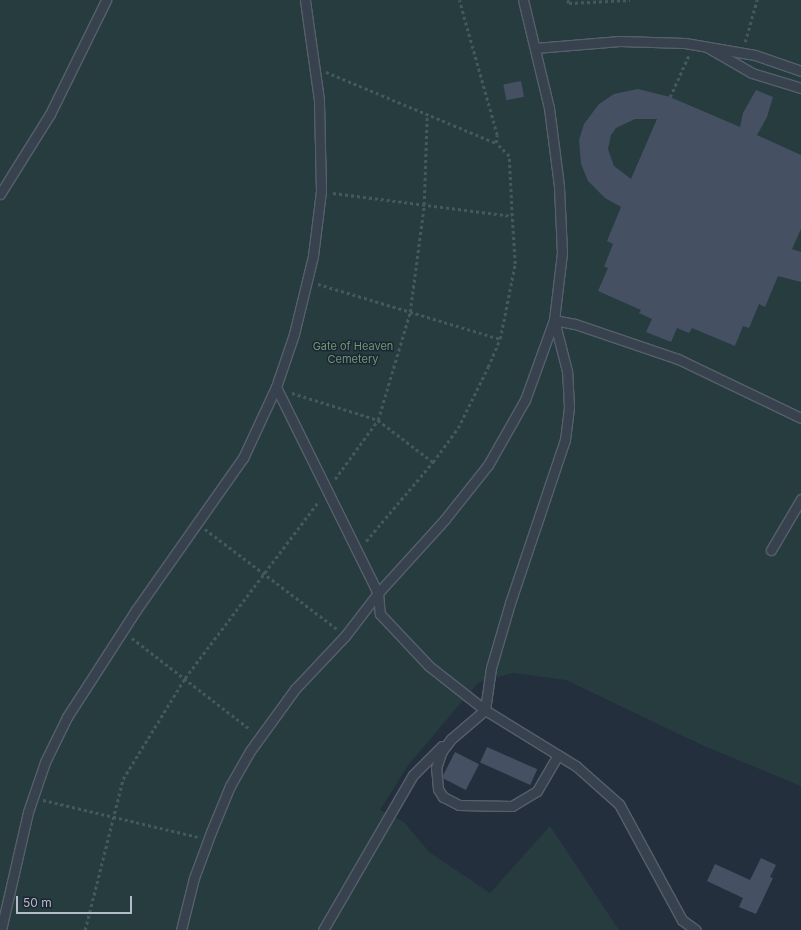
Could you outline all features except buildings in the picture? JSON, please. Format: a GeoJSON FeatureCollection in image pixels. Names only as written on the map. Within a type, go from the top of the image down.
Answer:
{"type":"FeatureCollection","features":[{"type":"Feature","properties":{"kind":"lane"},"geometry":{"type":"LineString","coordinates":[[0,194],[50,114],[106,0]]}},
{"type":"Feature","properties":{"kind":"lane"},"geometry":{"type":"LineString","coordinates":[[1,930],[32,798],[45,762],[67,717],[122,631],[243,458],[276,387],[294,334],[307,280],[321,191],[319,100],[305,0]]}},
{"type":"Feature","properties":{"kind":"lane"},"geometry":{"type":"LineString","coordinates":[[181,930],[194,878],[230,786],[260,737],[295,689],[345,636],[378,593],[445,519],[488,465],[525,400],[554,320],[562,253],[559,186],[549,108],[523,0]]}},
{"type":"Feature","properties":{"kind":"lane"},"geometry":{"type":"LineString","coordinates":[[535,48],[620,41],[694,44],[742,52],[801,71]]}},
{"type":"Feature","properties":{"kind":"lane"},"geometry":{"type":"LineString","coordinates":[[704,45],[752,73],[801,88]]}},
{"type":"Feature","properties":{"kind":"lane"},"geometry":{"type":"LineString","coordinates":[[554,320],[582,326],[678,359],[801,418]]}},
{"type":"Feature","properties":{"kind":"lane"},"geometry":{"type":"LineString","coordinates":[[323,930],[413,775],[451,739],[485,710],[491,668],[510,603],[565,440],[569,407],[567,371],[554,320]]}},
{"type":"Feature","properties":{"kind":"lane"},"geometry":{"type":"LineString","coordinates":[[276,387],[378,593],[380,614],[429,666],[485,710],[576,766],[619,804],[682,920],[696,930]]}},
{"type":"Feature","properties":{"kind":"lane"},"geometry":{"type":"LineString","coordinates":[[771,550],[801,498]]}},
{"type":"Feature","properties":{"kind":"lane"},"geometry":{"type":"LineString","coordinates":[[451,739],[442,751],[436,768],[438,789],[443,797],[458,805],[512,806],[537,792],[558,755]]}},
{"type":"Feature","properties":{"kind":"path"},"geometry":{"type":"LineString","coordinates":[[459,0],[496,135],[496,143]]}},
{"type":"Feature","properties":{"kind":"path"},"geometry":{"type":"LineString","coordinates":[[568,0],[569,3],[630,0]]}},
{"type":"Feature","properties":{"kind":"path"},"geometry":{"type":"LineString","coordinates":[[742,52],[757,0]]}},
{"type":"Feature","properties":{"kind":"path"},"geometry":{"type":"LineString","coordinates":[[670,97],[694,44]]}},
{"type":"Feature","properties":{"kind":"path"},"geometry":{"type":"LineString","coordinates":[[315,68],[496,143],[509,156],[515,264],[500,339],[473,401],[458,428],[433,462],[356,551]]}},
{"type":"Feature","properties":{"kind":"path"},"geometry":{"type":"LineString","coordinates":[[85,930],[123,779],[185,678],[378,420],[410,312],[424,205],[427,114]]}},
{"type":"Feature","properties":{"kind":"path"},"geometry":{"type":"LineString","coordinates":[[321,191],[512,216]]}},
{"type":"Feature","properties":{"kind":"path"},"geometry":{"type":"LineString","coordinates":[[307,280],[500,339]]}},
{"type":"Feature","properties":{"kind":"path"},"geometry":{"type":"LineString","coordinates":[[276,387],[378,420],[433,462]]}},
{"type":"Feature","properties":{"kind":"path"},"geometry":{"type":"LineString","coordinates":[[198,524],[345,636]]}},
{"type":"Feature","properties":{"kind":"path"},"geometry":{"type":"LineString","coordinates":[[122,631],[260,737]]}},
{"type":"Feature","properties":{"kind":"path"},"geometry":{"type":"LineString","coordinates":[[32,798],[113,816],[208,840]]}},
{"type":"Feature","properties":{"kind":"green space","name":"Gate of Heaven Cemetery"},"geometry":{"type":"Polygon","coordinates":[[[0,0],[801,0],[801,786],[704,746],[566,680],[513,673],[478,683],[409,764],[380,810],[404,822],[429,852],[490,893],[550,826],[619,930],[0,930],[0,0]]]}}]}
